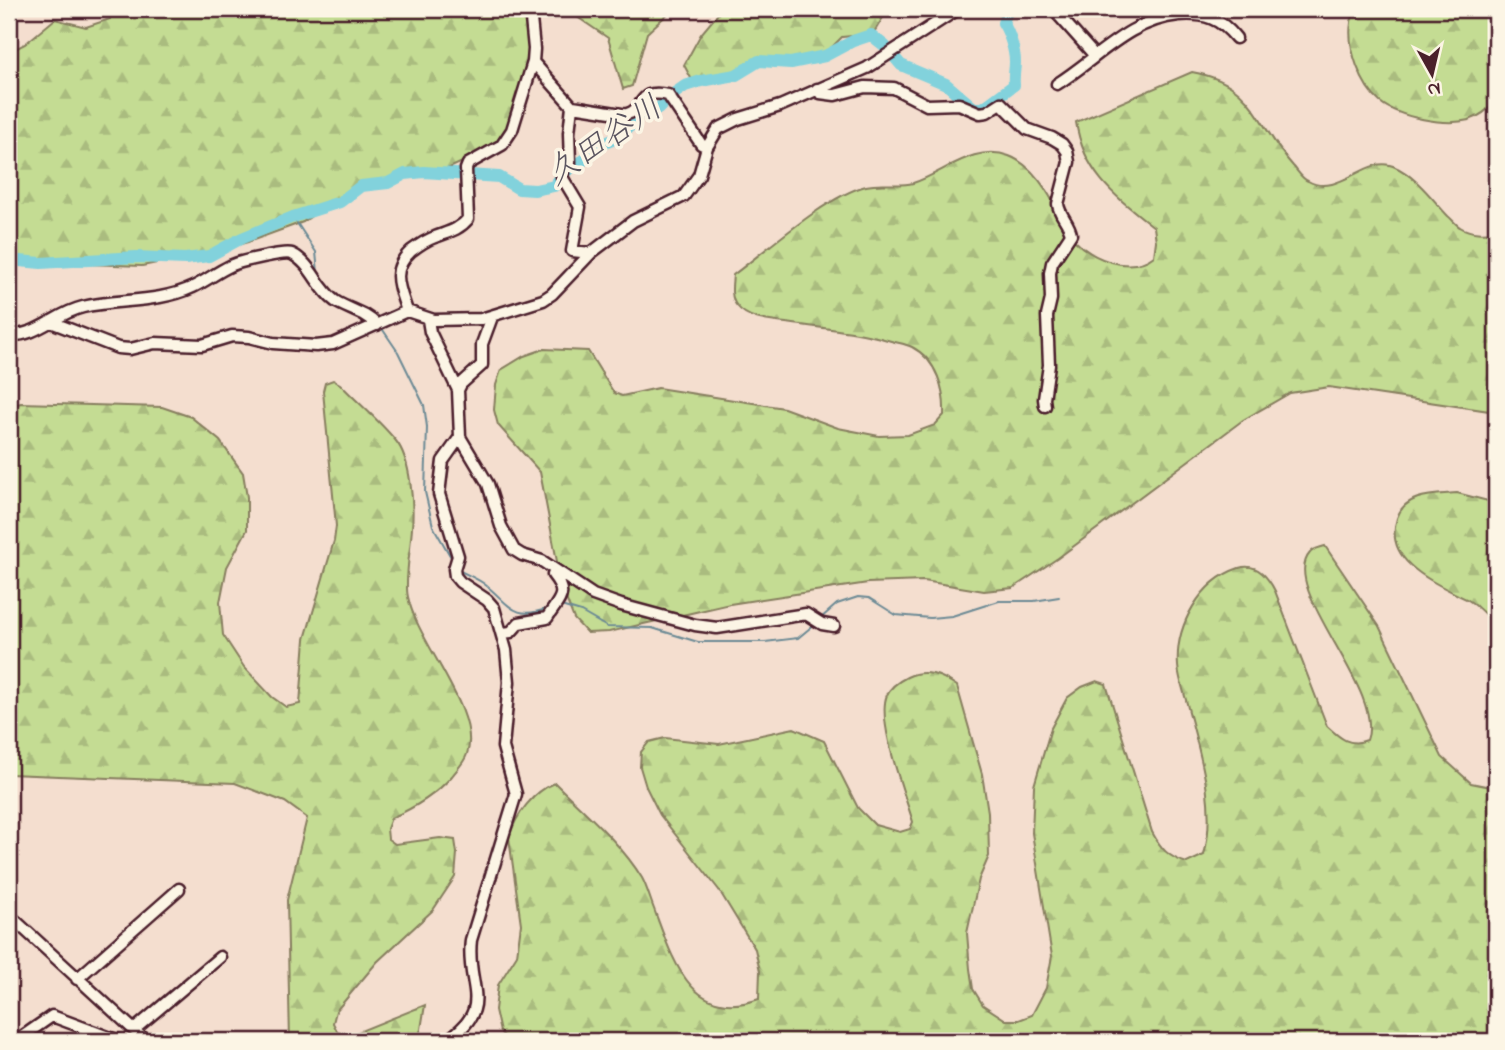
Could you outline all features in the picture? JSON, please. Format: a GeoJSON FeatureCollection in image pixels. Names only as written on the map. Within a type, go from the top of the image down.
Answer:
{"type":"FeatureCollection","features":[{"type":"Feature","properties":{"kind":"street"},"geometry":{"type":"LineString","coordinates":[[407,311],[397,275],[403,258],[419,244],[461,228],[468,219],[468,164],[502,145],[512,130],[534,62],[530,9]]}},
{"type":"Feature","properties":{"kind":"street"},"geometry":{"type":"LineString","coordinates":[[51,322],[118,348],[130,349],[155,343],[202,345],[232,337],[316,346],[333,344],[407,311],[428,320],[481,319],[543,300],[592,253],[644,214],[684,196],[699,175],[707,146],[718,129],[867,68],[958,9]]}},
{"type":"Feature","properties":{"kind":"street"},"geometry":{"type":"LineString","coordinates":[[1054,10],[1095,56]]}},
{"type":"Feature","properties":{"kind":"street"},"geometry":{"type":"LineString","coordinates":[[1058,83],[1127,32],[1162,17],[1197,13],[1208,15],[1222,23],[1237,38]]}},
{"type":"Feature","properties":{"kind":"street"},"geometry":{"type":"LineString","coordinates":[[534,62],[572,106],[623,115],[632,113],[648,94],[668,95],[701,144],[707,146]]}},
{"type":"Feature","properties":{"kind":"street"},"geometry":{"type":"LineString","coordinates":[[817,89],[820,93],[835,95],[865,87],[894,89],[927,105],[959,104],[979,113],[987,112],[1001,103],[1027,129],[1062,144],[1067,150],[1069,162],[1058,210],[1070,227],[1071,234],[1052,263],[1050,273],[1051,299],[1047,316],[1049,365],[1045,406]]}},
{"type":"Feature","properties":{"kind":"street"},"geometry":{"type":"LineString","coordinates":[[572,106],[570,163],[564,168],[562,177],[580,207],[572,251],[592,253]]}},
{"type":"Feature","properties":{"kind":"street"},"geometry":{"type":"LineString","coordinates":[[9,335],[21,335],[82,307],[135,302],[186,290],[231,265],[281,253],[291,254],[304,264],[335,301],[370,318],[377,325]]}},
{"type":"Feature","properties":{"kind":"street"},"geometry":{"type":"LineString","coordinates":[[458,390],[482,365],[482,344],[492,317]]}},
{"type":"Feature","properties":{"kind":"street"},"geometry":{"type":"LineString","coordinates":[[428,320],[430,332],[458,390],[462,429],[460,437],[443,461],[439,494],[458,556],[455,576],[494,608],[503,633],[509,682],[503,747],[516,794],[471,940],[470,952],[477,1002],[474,1014],[458,1033],[446,1041]]}},
{"type":"Feature","properties":{"kind":"street"},"geometry":{"type":"LineString","coordinates":[[460,437],[488,484],[507,540],[522,555],[542,561],[593,595],[695,625],[717,628],[806,614],[822,624],[834,626]]}},
{"type":"Feature","properties":{"kind":"street"},"geometry":{"type":"LineString","coordinates":[[503,633],[511,632],[519,624],[547,618],[563,594],[562,586],[553,575],[555,571]]}},
{"type":"Feature","properties":{"kind":"street"},"geometry":{"type":"LineString","coordinates":[[77,979],[179,889]]}},
{"type":"Feature","properties":{"kind":"street"},"geometry":{"type":"LineString","coordinates":[[9,915],[77,979],[135,1028],[144,1040]]}},
{"type":"Feature","properties":{"kind":"street"},"geometry":{"type":"LineString","coordinates":[[135,1028],[220,957]]}},
{"type":"Feature","properties":{"kind":"street"},"geometry":{"type":"LineString","coordinates":[[16,1041],[52,1016],[119,1041]]}},
{"type":"Feature","properties":{"kind":"green space"},"geometry":{"type":"Polygon","coordinates":[[[112,9],[526,9],[529,62],[505,138],[495,147],[443,171],[410,172],[386,181],[358,185],[344,197],[303,222],[208,253],[142,266],[57,263],[9,256],[9,52],[25,44],[55,19],[86,27],[110,19],[112,9]]]}},
{"type":"Feature","properties":{"kind":"green space"},"geometry":{"type":"Polygon","coordinates":[[[574,9],[673,9],[647,33],[632,86],[623,89],[608,38],[573,14],[574,9]]]}},
{"type":"Feature","properties":{"kind":"green space"},"geometry":{"type":"Polygon","coordinates":[[[722,9],[888,9],[873,34],[842,37],[826,53],[803,59],[763,58],[727,79],[693,82],[684,65],[701,34],[722,9]]]}},
{"type":"Feature","properties":{"kind":"green space"},"geometry":{"type":"Polygon","coordinates":[[[1358,9],[1496,9],[1495,102],[1473,119],[1448,122],[1411,116],[1380,102],[1361,77],[1353,55],[1351,21],[1358,9]]]}},
{"type":"Feature","properties":{"kind":"green space"},"geometry":{"type":"Polygon","coordinates":[[[1192,72],[1230,86],[1242,96],[1281,151],[1306,180],[1319,185],[1330,184],[1373,166],[1393,166],[1416,182],[1458,226],[1473,232],[1496,232],[1496,412],[1329,387],[1290,393],[1243,420],[1058,558],[1013,588],[984,591],[924,581],[868,583],[730,604],[609,632],[587,633],[574,619],[562,588],[540,472],[498,425],[494,410],[496,385],[501,370],[524,356],[544,349],[588,351],[614,393],[622,396],[658,388],[784,408],[838,428],[879,436],[908,435],[935,425],[944,415],[943,396],[938,376],[921,353],[907,345],[865,335],[753,317],[742,311],[733,299],[733,275],[815,212],[850,192],[872,185],[913,183],[971,156],[984,153],[1009,156],[1026,166],[1045,189],[1071,237],[1090,253],[1123,264],[1144,262],[1154,256],[1154,227],[1114,194],[1094,170],[1080,140],[1076,122],[1192,72]]]}},
{"type":"Feature","properties":{"kind":"green space"},"geometry":{"type":"Polygon","coordinates":[[[333,380],[389,433],[405,459],[412,508],[408,597],[423,635],[457,698],[469,737],[466,757],[452,776],[424,801],[391,818],[387,829],[388,839],[395,844],[440,838],[455,840],[455,877],[433,910],[377,962],[336,1011],[333,1023],[338,1033],[346,1037],[425,1005],[417,1041],[290,1041],[287,900],[307,818],[285,802],[235,783],[9,774],[9,406],[21,403],[162,407],[191,417],[220,441],[243,473],[247,497],[247,530],[227,567],[220,602],[223,635],[244,667],[272,697],[286,707],[300,704],[305,639],[334,541],[336,526],[323,391],[325,383],[333,380]]]}},
{"type":"Feature","properties":{"kind":"green space"},"geometry":{"type":"Polygon","coordinates":[[[1457,493],[1496,503],[1496,625],[1472,602],[1416,570],[1405,560],[1398,548],[1395,534],[1397,518],[1407,504],[1430,495],[1457,493]]]}},
{"type":"Feature","properties":{"kind":"green space"},"geometry":{"type":"Polygon","coordinates":[[[1325,546],[1379,626],[1442,757],[1471,783],[1496,788],[1496,1041],[509,1041],[500,1032],[495,1010],[498,985],[517,955],[521,924],[509,838],[521,813],[540,792],[555,783],[623,852],[644,882],[678,966],[688,982],[701,995],[717,1002],[736,1004],[759,999],[760,971],[755,949],[719,890],[660,815],[646,787],[640,767],[641,752],[649,742],[665,738],[719,744],[794,728],[824,741],[858,808],[875,825],[900,832],[910,829],[913,822],[888,739],[885,707],[887,695],[898,682],[920,673],[939,676],[957,686],[982,774],[988,812],[989,856],[979,879],[967,933],[973,989],[983,1005],[1006,1020],[1019,1020],[1032,1015],[1046,988],[1052,956],[1032,833],[1034,786],[1051,728],[1067,698],[1082,687],[1097,681],[1106,684],[1155,838],[1170,855],[1187,863],[1204,855],[1208,837],[1208,800],[1202,762],[1180,676],[1178,651],[1186,621],[1202,594],[1225,574],[1239,568],[1251,567],[1265,576],[1275,591],[1327,726],[1350,742],[1367,740],[1369,719],[1362,695],[1308,590],[1304,569],[1310,553],[1325,546]]]}},
{"type":"Feature","properties":{"kind":"waterway","name":"久田谷川"},"geometry":{"type":"LineString","coordinates":[[9,260],[41,263],[209,256],[242,238],[293,217],[340,202],[361,186],[388,183],[405,174],[424,172],[499,177],[519,189],[535,190],[554,186],[565,172],[587,158],[600,145],[615,139],[629,127],[638,114],[658,109],[685,86],[736,75],[759,61],[791,63],[825,56],[871,35],[885,46],[901,65],[946,84],[974,108],[983,108],[1014,85],[1014,52],[1003,23],[1008,9]]}},
{"type":"Feature","properties":{"kind":"waterway"},"geometry":{"type":"LineString","coordinates":[[293,217],[316,252],[318,273]]}},
{"type":"Feature","properties":{"kind":"waterway"},"geometry":{"type":"LineString","coordinates":[[381,327],[398,352],[424,405],[427,427],[425,492],[433,526],[452,559]]}},
{"type":"Feature","properties":{"kind":"waterway"},"geometry":{"type":"LineString","coordinates":[[458,570],[483,583],[519,612],[536,612],[549,608]]}},
{"type":"Feature","properties":{"kind":"waterway"},"geometry":{"type":"LineString","coordinates":[[820,619],[837,604],[858,597],[869,598],[896,615],[930,618],[952,616],[999,601],[1034,601],[1059,597]]}},
{"type":"Feature","properties":{"kind":"waterway"},"geometry":{"type":"LineString","coordinates":[[561,606],[581,612],[607,627],[652,628],[698,642],[765,642],[798,638],[816,623]]}}]}
